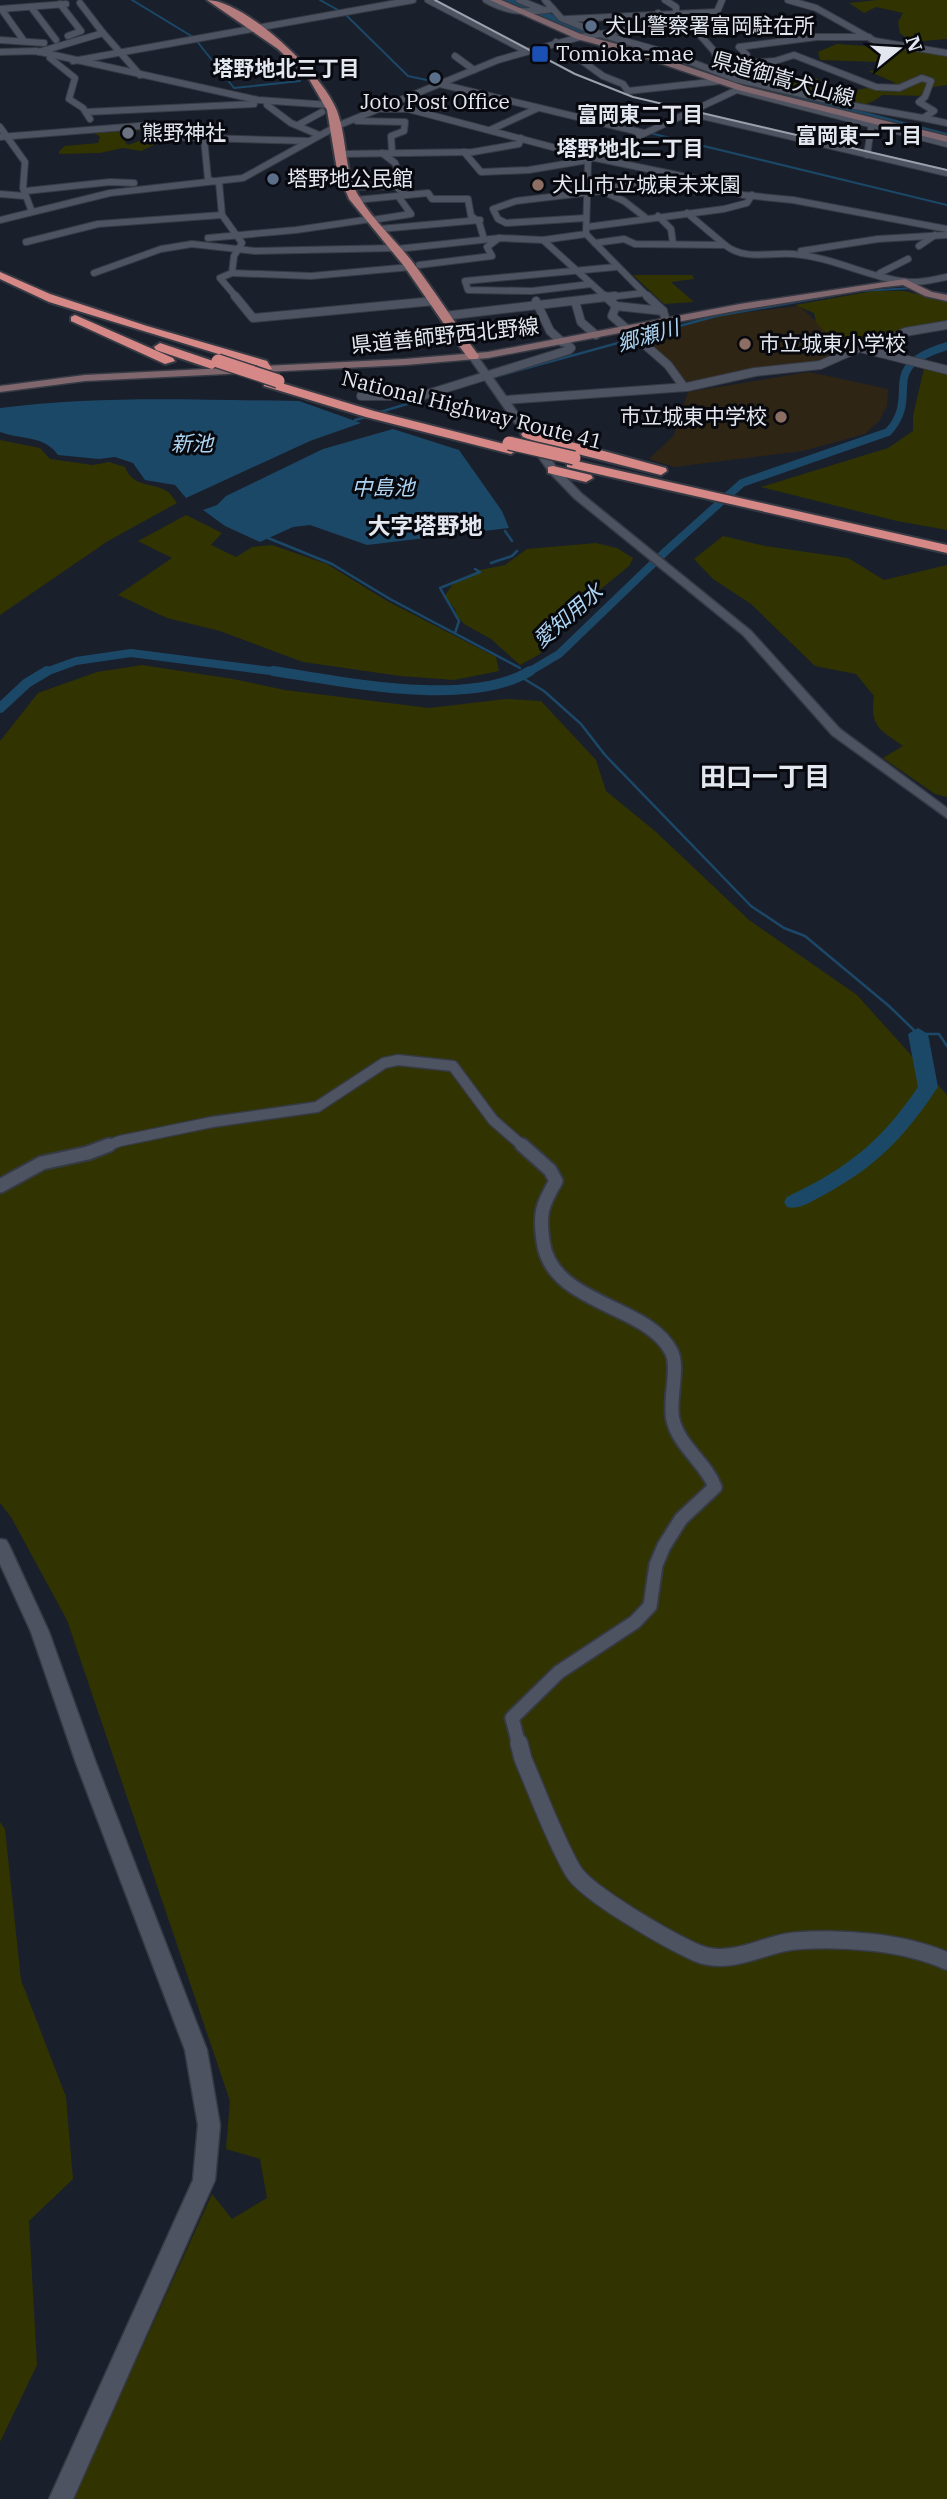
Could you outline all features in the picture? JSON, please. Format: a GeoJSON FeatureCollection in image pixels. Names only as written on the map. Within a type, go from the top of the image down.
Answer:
{"type":"FeatureCollection","features":[{"type":"Feature","properties":{"kind":"highway","name":"National Highway Route 41"},"geometry":{"type":"LineString","coordinates":[[0,275],[41,295],[215,363]]}},
{"type":"Feature","properties":{"kind":"highway","name":"National Highway Route 41"},"geometry":{"type":"LineString","coordinates":[[0,284],[71,313],[273,382],[358,403],[473,438],[694,489]]}},
{"type":"Feature","properties":{"kind":"highway"},"geometry":{"type":"LineString","coordinates":[[0,284],[199,373]]}},
{"type":"Feature","properties":{"kind":"highway"},"geometry":{"type":"LineString","coordinates":[[41,295],[142,329],[263,364],[266,369]]}},
{"type":"Feature","properties":{"kind":"highway"},"geometry":{"type":"LineString","coordinates":[[527,434],[694,489],[947,543]]}},
{"type":"Feature","properties":{"kind":"highway"},"geometry":{"type":"LineString","coordinates":[[538,449],[559,445]]}},
{"type":"Feature","properties":{"kind":"highway"},"geometry":{"type":"LineString","coordinates":[[553,470],[596,480],[694,489],[759,504]]}},
{"type":"Feature","properties":{"kind":"highway"},"geometry":{"type":"LineString","coordinates":[[573,491],[581,482],[596,480]]}},
{"type":"Feature","properties":{"kind":"highway"},"geometry":{"type":"LineString","coordinates":[[868,528],[947,549]]}},
{"type":"Feature","properties":{"kind":"main road"},"geometry":{"type":"LineString","coordinates":[[212,0],[257,27],[303,68],[327,97],[328,109],[337,126],[343,172],[348,187],[374,223],[415,266],[434,301],[473,356]]}},
{"type":"Feature","properties":{"kind":"main road","name":"県道御嵩犬山線"},"geometry":{"type":"LineString","coordinates":[[494,0],[580,37],[636,52],[709,77],[721,77],[739,89],[947,141]]}},
{"type":"Feature","properties":{"kind":"main road","name":"県道善師野西北野線"},"geometry":{"type":"LineString","coordinates":[[0,390],[85,378],[473,356],[596,335],[633,333],[665,316],[885,278],[905,282],[929,294],[947,298]]}},
{"type":"Feature","properties":{"kind":"street"},"geometry":{"type":"LineString","coordinates":[[73,61],[413,0]]}},
{"type":"Feature","properties":{"kind":"street"},"geometry":{"type":"LineString","coordinates":[[428,0],[526,51]]}},
{"type":"Feature","properties":{"kind":"street"},"geometry":{"type":"LineString","coordinates":[[486,0],[506,11],[527,13],[553,9]]}},
{"type":"Feature","properties":{"kind":"street"},"geometry":{"type":"LineString","coordinates":[[519,0],[541,10]]}},
{"type":"Feature","properties":{"kind":"street"},"geometry":{"type":"LineString","coordinates":[[545,0],[566,20],[600,34],[668,53],[721,77],[947,123]]}},
{"type":"Feature","properties":{"kind":"street"},"geometry":{"type":"LineString","coordinates":[[665,0],[676,7],[676,12]]}},
{"type":"Feature","properties":{"kind":"street"},"geometry":{"type":"LineString","coordinates":[[721,77],[719,58],[699,34],[717,12],[722,0]]}},
{"type":"Feature","properties":{"kind":"street"},"geometry":{"type":"LineString","coordinates":[[788,0],[816,8],[869,37],[893,45],[947,53]]}},
{"type":"Feature","properties":{"kind":"street"},"geometry":{"type":"LineString","coordinates":[[1,10],[79,2],[141,75]]}},
{"type":"Feature","properties":{"kind":"street"},"geometry":{"type":"LineString","coordinates":[[1,10],[61,4]]}},
{"type":"Feature","properties":{"kind":"street"},"geometry":{"type":"LineString","coordinates":[[0,40],[44,44],[81,31],[61,4]]}},
{"type":"Feature","properties":{"kind":"street"},"geometry":{"type":"LineString","coordinates":[[31,7],[56,40]]}},
{"type":"Feature","properties":{"kind":"street"},"geometry":{"type":"LineString","coordinates":[[1,10],[24,41]]}},
{"type":"Feature","properties":{"kind":"street"},"geometry":{"type":"LineString","coordinates":[[566,20],[676,12],[717,12]]}},
{"type":"Feature","properties":{"kind":"street"},"geometry":{"type":"LineString","coordinates":[[0,220],[129,190],[219,182],[254,172],[337,126],[474,70],[556,42],[651,27],[657,23],[658,13]]}},
{"type":"Feature","properties":{"kind":"street"},"geometry":{"type":"LineString","coordinates":[[40,52],[103,33]]}},
{"type":"Feature","properties":{"kind":"street"},"geometry":{"type":"LineString","coordinates":[[749,63],[747,55],[739,47],[817,37],[869,37]]}},
{"type":"Feature","properties":{"kind":"street"},"geometry":{"type":"LineString","coordinates":[[556,42],[603,76],[623,84],[628,91],[721,77],[749,63],[775,61],[794,55],[864,83],[888,88],[899,88],[922,78],[931,82],[919,102],[934,111],[923,118]]}},
{"type":"Feature","properties":{"kind":"street"},"geometry":{"type":"LineString","coordinates":[[40,52],[44,44]]}},
{"type":"Feature","properties":{"kind":"street"},"geometry":{"type":"LineString","coordinates":[[0,52],[40,52],[263,103],[328,109]]}},
{"type":"Feature","properties":{"kind":"street"},"geometry":{"type":"LineString","coordinates":[[40,52],[75,78],[69,99],[86,112],[92,130]]}},
{"type":"Feature","properties":{"kind":"street"},"geometry":{"type":"LineString","coordinates":[[455,56],[474,70]]}},
{"type":"Feature","properties":{"kind":"street"},"geometry":{"type":"LineString","coordinates":[[440,84],[646,132]]}},
{"type":"Feature","properties":{"kind":"street"},"geometry":{"type":"LineString","coordinates":[[464,152],[481,172],[529,170],[588,159],[739,89]]}},
{"type":"Feature","properties":{"kind":"street"},"geometry":{"type":"LineString","coordinates":[[86,112],[263,103],[278,116],[310,134],[320,135]]}},
{"type":"Feature","properties":{"kind":"street"},"geometry":{"type":"LineString","coordinates":[[490,130],[538,108]]}},
{"type":"Feature","properties":{"kind":"street"},"geometry":{"type":"LineString","coordinates":[[298,125],[328,109]]}},
{"type":"Feature","properties":{"kind":"street"},"geometry":{"type":"LineString","coordinates":[[379,109],[408,109],[521,138],[622,170],[641,181]]}},
{"type":"Feature","properties":{"kind":"street"},"geometry":{"type":"LineString","coordinates":[[113,110],[121,127]]}},
{"type":"Feature","properties":{"kind":"street"},"geometry":{"type":"LineString","coordinates":[[689,113],[947,173]]}},
{"type":"Feature","properties":{"kind":"street"},"geometry":{"type":"LineString","coordinates":[[351,121],[405,122],[404,131],[391,136],[392,151]]}},
{"type":"Feature","properties":{"kind":"street"},"geometry":{"type":"LineString","coordinates":[[866,155],[872,123]]}},
{"type":"Feature","properties":{"kind":"street"},"geometry":{"type":"LineString","coordinates":[[4,137],[151,125],[169,137],[310,141]]}},
{"type":"Feature","properties":{"kind":"street"},"geometry":{"type":"LineString","coordinates":[[0,127],[27,169],[23,180],[25,202],[32,212]]}},
{"type":"Feature","properties":{"kind":"street"},"geometry":{"type":"LineString","coordinates":[[204,138],[208,180]]}},
{"type":"Feature","properties":{"kind":"street"},"geometry":{"type":"LineString","coordinates":[[341,154],[392,151],[464,152],[519,144],[521,138]]}},
{"type":"Feature","properties":{"kind":"street"},"geometry":{"type":"LineString","coordinates":[[348,187],[402,184],[395,163],[382,153]]}},
{"type":"Feature","properties":{"kind":"street"},"geometry":{"type":"LineString","coordinates":[[588,159],[634,164],[752,195],[816,204],[947,229]]}},
{"type":"Feature","properties":{"kind":"street"},"geometry":{"type":"LineString","coordinates":[[588,159],[587,231],[615,267],[665,316]]}},
{"type":"Feature","properties":{"kind":"street"},"geometry":{"type":"LineString","coordinates":[[493,172],[497,181]]}},
{"type":"Feature","properties":{"kind":"street"},"geometry":{"type":"LineString","coordinates":[[498,219],[493,209],[516,201],[600,191],[668,175]]}},
{"type":"Feature","properties":{"kind":"street"},"geometry":{"type":"LineString","coordinates":[[0,194],[110,181],[219,182]]}},
{"type":"Feature","properties":{"kind":"street"},"geometry":{"type":"LineString","coordinates":[[219,182],[222,215],[242,243],[234,256],[232,273]]}},
{"type":"Feature","properties":{"kind":"street"},"geometry":{"type":"LineString","coordinates":[[586,182],[624,201],[646,219]]}},
{"type":"Feature","properties":{"kind":"street"},"geometry":{"type":"LineString","coordinates":[[123,183],[129,190]]}},
{"type":"Feature","properties":{"kind":"street"},"geometry":{"type":"LineString","coordinates":[[374,223],[411,214],[395,186]]}},
{"type":"Feature","properties":{"kind":"street"},"geometry":{"type":"LineString","coordinates":[[696,192],[717,186]]}},
{"type":"Feature","properties":{"kind":"street"},"geometry":{"type":"LineString","coordinates":[[466,189],[471,216],[480,222],[484,239]]}},
{"type":"Feature","properties":{"kind":"street"},"geometry":{"type":"LineString","coordinates":[[356,201],[428,193],[432,199],[448,202],[468,199]]}},
{"type":"Feature","properties":{"kind":"street"},"geometry":{"type":"LineString","coordinates":[[94,273],[175,245],[204,244],[267,251],[397,248],[500,238],[543,240],[658,216],[724,209],[747,203],[752,195]]}},
{"type":"Feature","properties":{"kind":"street"},"geometry":{"type":"LineString","coordinates":[[684,200],[698,211]]}},
{"type":"Feature","properties":{"kind":"street"},"geometry":{"type":"LineString","coordinates":[[687,213],[730,250],[739,253],[790,253],[841,261],[885,278],[908,259]]}},
{"type":"Feature","properties":{"kind":"street"},"geometry":{"type":"LineString","coordinates":[[26,242],[71,229],[140,218],[222,215]]}},
{"type":"Feature","properties":{"kind":"street"},"geometry":{"type":"LineString","coordinates":[[658,216],[670,229],[673,244]]}},
{"type":"Feature","properties":{"kind":"street"},"geometry":{"type":"LineString","coordinates":[[161,240],[424,220],[498,219],[512,223],[586,218]]}},
{"type":"Feature","properties":{"kind":"street"},"geometry":{"type":"LineString","coordinates":[[919,246],[935,235]]}},
{"type":"Feature","properties":{"kind":"street"},"geometry":{"type":"LineString","coordinates":[[790,253],[878,239],[947,235]]}},
{"type":"Feature","properties":{"kind":"street"},"geometry":{"type":"LineString","coordinates":[[434,301],[253,318],[220,278],[232,273],[258,272],[311,276],[492,256],[487,247],[500,238]]}},
{"type":"Feature","properties":{"kind":"street"},"geometry":{"type":"LineString","coordinates":[[543,240],[616,306],[665,316]]}},
{"type":"Feature","properties":{"kind":"street"},"geometry":{"type":"LineString","coordinates":[[595,243],[624,240],[635,244],[725,245]]}},
{"type":"Feature","properties":{"kind":"street"},"geometry":{"type":"LineString","coordinates":[[444,262],[451,243]]}},
{"type":"Feature","properties":{"kind":"street"},"geometry":{"type":"LineString","coordinates":[[608,259],[622,257]]}},
{"type":"Feature","properties":{"kind":"street"},"geometry":{"type":"LineString","coordinates":[[591,284],[532,291],[468,290],[465,281],[615,267]]}},
{"type":"Feature","properties":{"kind":"street"},"geometry":{"type":"LineString","coordinates":[[905,282],[947,277]]}},
{"type":"Feature","properties":{"kind":"street"},"geometry":{"type":"LineString","coordinates":[[358,403],[421,396],[489,377],[571,348],[550,331],[532,291]]}},
{"type":"Feature","properties":{"kind":"street"},"geometry":{"type":"LineString","coordinates":[[444,316],[644,293]]}},
{"type":"Feature","properties":{"kind":"street"},"geometry":{"type":"LineString","coordinates":[[575,302],[581,322],[596,335]]}},
{"type":"Feature","properties":{"kind":"street"},"geometry":{"type":"LineString","coordinates":[[616,306],[612,316],[668,365],[684,387]]}},
{"type":"Feature","properties":{"kind":"street"},"geometry":{"type":"LineString","coordinates":[[505,400],[684,387],[755,372],[820,365],[920,328],[947,325]]}},
{"type":"Feature","properties":{"kind":"street"},"geometry":{"type":"LineString","coordinates":[[861,348],[947,370]]}},
{"type":"Feature","properties":{"kind":"street"},"geometry":{"type":"LineString","coordinates":[[473,356],[553,470],[573,491],[761,645],[836,732],[947,814]]}},
{"type":"Feature","properties":{"kind":"street"},"geometry":{"type":"LineString","coordinates":[[0,1186],[42,1163],[88,1153],[120,1141],[212,1122],[317,1107],[384,1063],[398,1060],[446,1064],[459,1071],[493,1120],[550,1170],[556,1181],[543,1204],[540,1228],[544,1248],[559,1278],[645,1325],[660,1335],[673,1353],[673,1420],[689,1449],[710,1474],[715,1487],[681,1519],[664,1546],[656,1565],[650,1606],[635,1622],[559,1672],[512,1718],[523,1759],[574,1873],[592,1890],[630,1915],[697,1953],[711,1957],[730,1957],[794,1941],[877,1943],[931,1954],[947,1961]]}},
{"type":"Feature","properties":{"kind":"street"},"geometry":{"type":"LineString","coordinates":[[0,1545],[40,1632],[86,1763],[196,2050],[209,2125],[204,2180],[61,2499]]}},
{"type":"Feature","properties":{"kind":"shaded area"},"geometry":{"type":"Polygon","coordinates":[[[877,0],[947,0],[947,39],[911,42],[900,33],[898,22],[903,13],[876,7],[864,13],[849,3],[877,0]]]}},
{"type":"Feature","properties":{"kind":"shaded area"},"geometry":{"type":"Polygon","coordinates":[[[837,44],[947,52],[947,85],[933,87],[928,96],[882,95],[869,103],[837,106],[801,98],[754,80],[812,76],[825,84],[827,95],[896,83],[868,71],[878,70],[880,62],[820,60],[818,52],[837,44]]]}},
{"type":"Feature","properties":{"kind":"shaded area"},"geometry":{"type":"Polygon","coordinates":[[[141,127],[145,130],[123,132],[121,137],[128,145],[147,138],[156,138],[156,144],[141,151],[123,148],[100,153],[59,154],[65,146],[98,143],[100,137],[93,132],[141,127]]]}},
{"type":"Feature","properties":{"kind":"shaded area"},"geometry":{"type":"Polygon","coordinates":[[[633,275],[692,275],[694,279],[671,282],[694,302],[664,304],[633,275]]]}},
{"type":"Feature","properties":{"kind":"shaded area"},"geometry":{"type":"Polygon","coordinates":[[[873,291],[904,291],[947,301],[947,322],[864,345],[837,341],[816,322],[814,313],[795,305],[873,291]]]}},
{"type":"Feature","properties":{"kind":"shaded area","name":"市立城東小学校"},"geometry":{"type":"Polygon","coordinates":[[[799,306],[849,350],[832,359],[682,383],[642,338],[723,315],[799,306]]]}},
{"type":"Feature","properties":{"kind":"shaded area"},"geometry":{"type":"Polygon","coordinates":[[[924,368],[947,374],[947,530],[897,521],[761,487],[888,448],[913,431],[913,416],[924,368]]]}},
{"type":"Feature","properties":{"kind":"shaded area","name":"市立城東中学校"},"geometry":{"type":"Polygon","coordinates":[[[809,372],[888,389],[887,406],[879,421],[865,434],[803,451],[674,467],[649,459],[674,435],[688,392],[809,372]]]}},
{"type":"Feature","properties":{"kind":"shaded area"},"geometry":{"type":"Polygon","coordinates":[[[0,440],[40,448],[50,459],[93,465],[109,462],[125,467],[132,478],[167,491],[177,503],[108,541],[0,615],[0,440]]]}},
{"type":"Feature","properties":{"kind":"shaded area"},"geometry":{"type":"Polygon","coordinates":[[[186,515],[222,533],[211,545],[236,557],[252,547],[272,545],[327,564],[387,601],[496,657],[499,671],[454,680],[400,676],[303,662],[220,631],[167,618],[118,595],[172,558],[138,541],[186,515]]]}},
{"type":"Feature","properties":{"kind":"shaded area"},"geometry":{"type":"Polygon","coordinates":[[[723,536],[765,546],[848,558],[884,580],[947,565],[947,797],[935,794],[883,758],[903,746],[878,726],[873,714],[874,696],[856,674],[815,666],[751,604],[713,579],[694,559],[723,536]]]}},
{"type":"Feature","properties":{"kind":"shaded area"},"geometry":{"type":"Polygon","coordinates":[[[596,543],[617,548],[633,558],[629,566],[591,597],[576,603],[553,627],[540,654],[520,665],[491,639],[464,624],[444,597],[454,582],[480,570],[505,565],[527,549],[596,543]]]}},
{"type":"Feature","properties":{"kind":"shaded area"},"geometry":{"type":"Polygon","coordinates":[[[142,665],[285,690],[429,708],[506,699],[541,701],[596,760],[606,791],[655,831],[749,920],[857,995],[947,1095],[947,2499],[73,2499],[212,2194],[232,2219],[267,2198],[260,2159],[226,2149],[230,2101],[67,1620],[11,1517],[0,1503],[0,741],[38,693],[97,672],[142,665]]]}},
{"type":"Feature","properties":{"kind":"shaded area"},"geometry":{"type":"Polygon","coordinates":[[[0,1822],[5,1829],[21,1980],[66,2097],[73,2179],[29,2221],[37,2365],[0,2442],[0,1822]]]}},
{"type":"Feature","properties":{"kind":"water","name":"新池"},"geometry":{"type":"Polygon","coordinates":[[[150,399],[299,401],[361,423],[310,441],[186,498],[175,485],[145,480],[133,463],[115,457],[99,459],[58,455],[39,441],[0,432],[0,408],[37,404],[150,399]]]}},
{"type":"Feature","properties":{"kind":"water","name":"中島池"},"geometry":{"type":"Polygon","coordinates":[[[393,429],[459,450],[502,511],[509,528],[367,545],[310,525],[293,527],[260,542],[225,526],[203,510],[323,449],[393,429]]]}},
{"type":"Feature","properties":{"kind":"waterway"},"geometry":{"type":"LineString","coordinates":[[132,0],[193,37]]}},
{"type":"Feature","properties":{"kind":"waterway"},"geometry":{"type":"LineString","coordinates":[[320,0],[345,14],[408,76],[436,82]]}},
{"type":"Feature","properties":{"kind":"waterway","name":"郷瀬川"},"geometry":{"type":"LineString","coordinates":[[508,0],[544,14],[568,28],[645,49],[715,76],[947,136]]}},
{"type":"Feature","properties":{"kind":"waterway"},"geometry":{"type":"LineString","coordinates":[[196,40],[234,88],[300,81]]}},
{"type":"Feature","properties":{"kind":"waterway"},"geometry":{"type":"LineString","coordinates":[[650,133],[947,205]]}},
{"type":"Feature","properties":{"kind":"waterway","name":"郷瀬川"},"geometry":{"type":"LineString","coordinates":[[819,298],[860,291],[913,288]]}},
{"type":"Feature","properties":{"kind":"waterway","name":"郷瀬川"},"geometry":{"type":"LineString","coordinates":[[928,291],[947,294]]}},
{"type":"Feature","properties":{"kind":"waterway","name":"郷瀬川"},"geometry":{"type":"LineString","coordinates":[[491,378],[716,316],[830,296]]}},
{"type":"Feature","properties":{"kind":"waterway","name":"愛知用水"},"geometry":{"type":"LineString","coordinates":[[527,673],[559,654],[666,551],[742,483],[888,432],[898,418],[902,406],[905,373],[912,363],[925,354],[947,346]]}},
{"type":"Feature","properties":{"kind":"waterway","name":"郷瀬川"},"geometry":{"type":"LineString","coordinates":[[377,413],[440,394]]}},
{"type":"Feature","properties":{"kind":"waterway","name":"郷瀬川"},"geometry":{"type":"LineString","coordinates":[[355,420],[370,416]]}},
{"type":"Feature","properties":{"kind":"waterway"},"geometry":{"type":"LineString","coordinates":[[505,531],[512,541]]}},
{"type":"Feature","properties":{"kind":"waterway"},"geometry":{"type":"LineString","coordinates":[[268,538],[332,564],[390,599],[520,668]]}},
{"type":"Feature","properties":{"kind":"waterway"},"geometry":{"type":"LineString","coordinates":[[491,563],[512,556],[517,551]]}},
{"type":"Feature","properties":{"kind":"waterway"},"geometry":{"type":"LineString","coordinates":[[455,633],[459,621],[440,588],[480,572],[475,569]]}},
{"type":"Feature","properties":{"kind":"waterway","name":"愛知用水"},"geometry":{"type":"LineString","coordinates":[[45,672],[76,661],[131,653],[286,673]]}},
{"type":"Feature","properties":{"kind":"waterway","name":"愛知用水"},"geometry":{"type":"LineString","coordinates":[[273,671],[368,685],[440,690],[473,688],[504,682],[530,671]]}},
{"type":"Feature","properties":{"kind":"waterway","name":"愛知用水"},"geometry":{"type":"LineString","coordinates":[[0,708],[27,683],[45,672]]}},
{"type":"Feature","properties":{"kind":"waterway"},"geometry":{"type":"LineString","coordinates":[[521,677],[544,691],[581,724],[605,755],[751,906],[784,928],[805,936],[889,1006],[918,1034],[939,1034],[947,1046]]}},
{"type":"Feature","properties":{"kind":"waterway"},"geometry":{"type":"LineString","coordinates":[[794,1202],[837,1179],[864,1160],[889,1139],[907,1118],[928,1087],[918,1034]]}},
{"type":"Feature","properties":{"kind":"railway"},"geometry":{"type":"LineString","coordinates":[[435,0],[575,74],[633,97],[947,170]]}},
{"type":"Feature","properties":{"kind":"place","name":"犬山警察署富岡駐在所"},"geometry":{"type":"Point","coordinates":[591,26]}},
{"type":"Feature","properties":{"kind":"place","name":"Tomioka-mae"},"geometry":{"type":"Point","coordinates":[540,54]}},
{"type":"Feature","properties":{"kind":"place","name":"Joto Post Office"},"geometry":{"type":"Point","coordinates":[435,78]}},
{"type":"Feature","properties":{"kind":"place","name":"熊野神社"},"geometry":{"type":"Point","coordinates":[128,133]}},
{"type":"Feature","properties":{"kind":"place","name":"塔野地公民館"},"geometry":{"type":"Point","coordinates":[273,179]}},
{"type":"Feature","properties":{"kind":"place","name":"犬山市立城東未来園"},"geometry":{"type":"Point","coordinates":[538,185]}},
{"type":"Feature","properties":{"kind":"place","name":"市立城東小学校"},"geometry":{"type":"Point","coordinates":[745,344]}},
{"type":"Feature","properties":{"kind":"place","name":"市立城東中学校"},"geometry":{"type":"Point","coordinates":[781,417]}},
{"type":"Feature","properties":{"kind":"district","name":"塔野地北三丁目"},"geometry":{"type":"Point","coordinates":[286,69]}},
{"type":"Feature","properties":{"kind":"district","name":"富岡東二丁目"},"geometry":{"type":"Point","coordinates":[640,115]}},
{"type":"Feature","properties":{"kind":"district","name":"富岡東一丁目"},"geometry":{"type":"Point","coordinates":[859,136]}},
{"type":"Feature","properties":{"kind":"district","name":"塔野地北二丁目"},"geometry":{"type":"Point","coordinates":[630,149]}},
{"type":"Feature","properties":{"kind":"district","name":"大字塔野地"},"geometry":{"type":"Point","coordinates":[425,526]}},
{"type":"Feature","properties":{"kind":"district","name":"田口一丁目"},"geometry":{"type":"Point","coordinates":[765,777]}}]}
